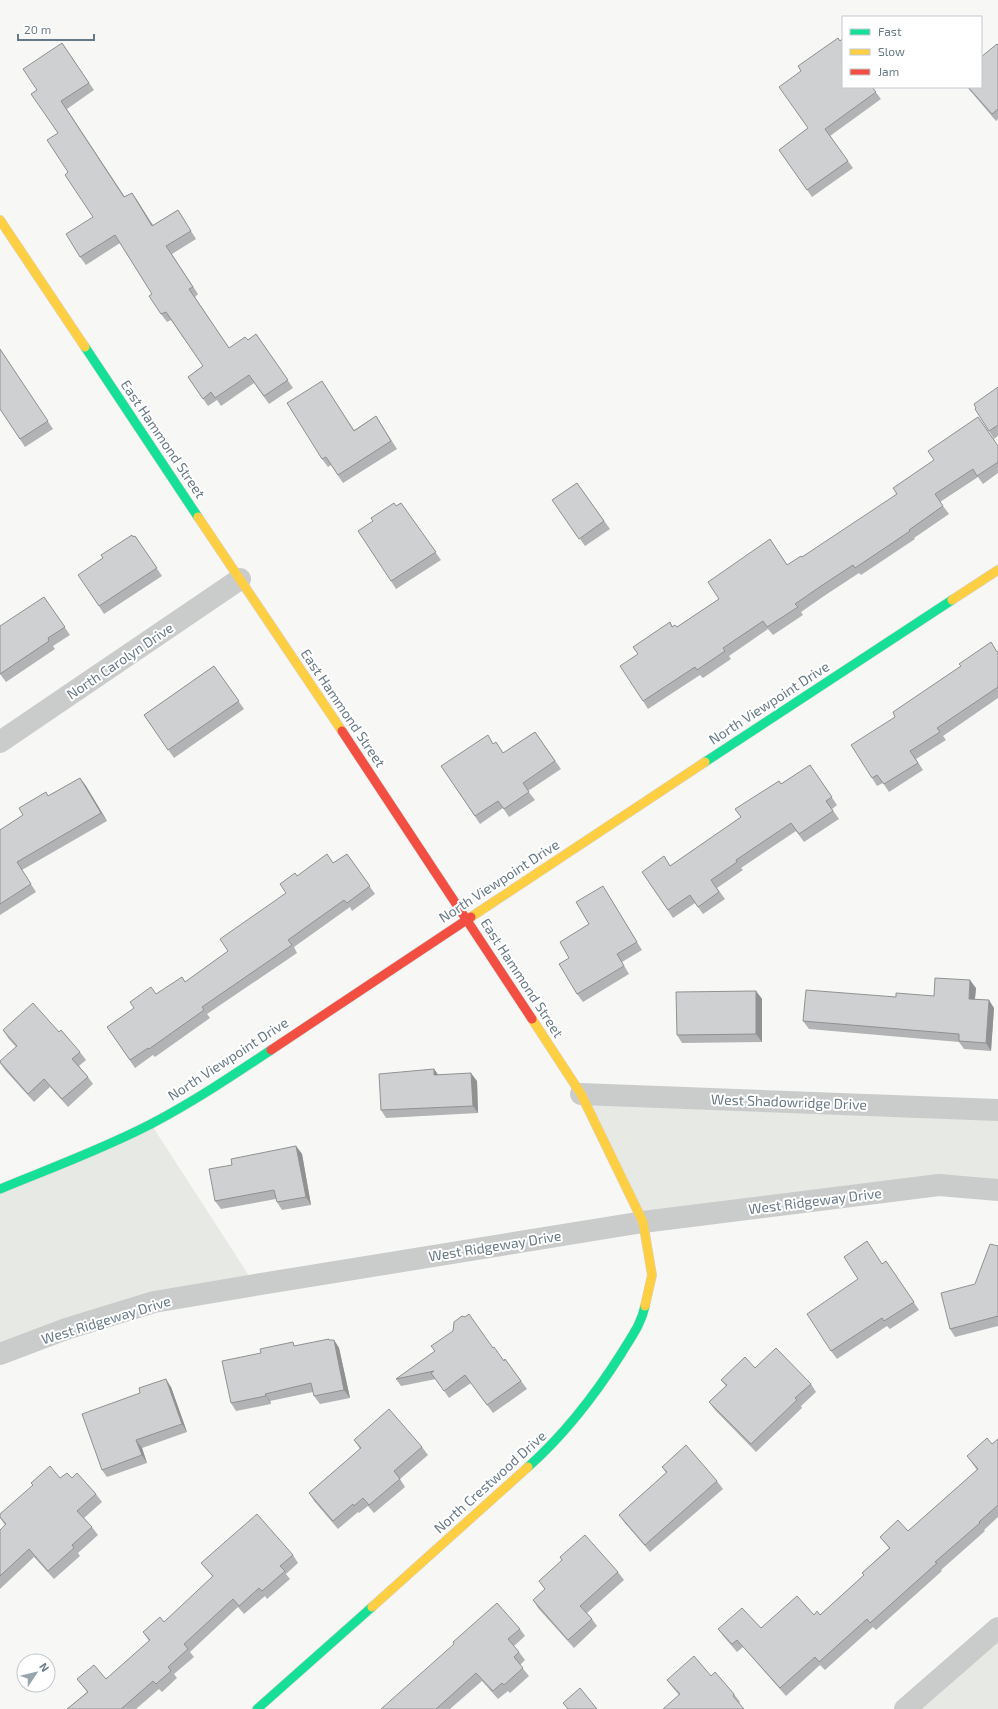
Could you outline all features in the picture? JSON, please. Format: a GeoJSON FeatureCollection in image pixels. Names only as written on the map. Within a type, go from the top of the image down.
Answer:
{"type":"FeatureCollection","features":[{"type":"Feature","properties":{"kind":"street","name":"East Hammond Street"},"geometry":{"type":"LineString","coordinates":[[0,220],[467,919],[580,1094],[643,1222]]}},
{"type":"Feature","properties":{"kind":"street","name":"North Viewpoint Drive"},"geometry":{"type":"LineString","coordinates":[[0,1189],[110,1144],[195,1100],[467,919],[998,570]]}},
{"type":"Feature","properties":{"kind":"street","name":"North Carolyn Drive"},"geometry":{"type":"LineString","coordinates":[[0,742],[240,580]]}},
{"type":"Feature","properties":{"kind":"street","name":"West Shadowridge Drive"},"geometry":{"type":"LineString","coordinates":[[580,1094],[998,1110]]}},
{"type":"Feature","properties":{"kind":"street","name":"West Ridgeway Drive"},"geometry":{"type":"LineString","coordinates":[[0,1354],[66,1329],[154,1302],[643,1222],[939,1185],[998,1190]]}},
{"type":"Feature","properties":{"kind":"street","name":"North Crestwood Drive"},"geometry":{"type":"LineString","coordinates":[[257,1709],[533,1463],[556,1440],[582,1410],[606,1377],[642,1320],[652,1275],[643,1222]]}},
{"type":"Feature","properties":{"kind":"street"},"geometry":{"type":"LineString","coordinates":[[905,1709],[998,1628]]}},
{"type":"Feature","properties":{"kind":"shaded area"},"geometry":{"type":"Polygon","coordinates":[[[581,1094],[998,1110],[998,1190],[643,1222],[581,1094]]]}},
{"type":"Feature","properties":{"kind":"shaded area"},"geometry":{"type":"Polygon","coordinates":[[[151,1124],[255,1285],[0,1354],[0,1189],[151,1124]]]}},
{"type":"Feature","properties":{"kind":"shaded area"},"geometry":{"type":"Polygon","coordinates":[[[998,1628],[998,1709],[905,1709],[998,1628]]]}},
{"type":"Feature","properties":{"kind":"building"},"geometry":{"type":"Polygon","coordinates":[[[838,38],[840,41],[842,39],[842,88],[873,88],[876,92],[825,129],[848,161],[807,190],[779,150],[808,128],[779,87],[801,71],[798,66],[838,38]]]}},
{"type":"Feature","properties":{"kind":"building"},"geometry":{"type":"Polygon","coordinates":[[[62,43],[89,83],[61,101],[124,197],[132,193],[152,226],[178,210],[191,231],[166,246],[193,287],[189,289],[229,348],[245,337],[248,340],[256,334],[288,380],[264,396],[249,375],[215,398],[211,392],[203,399],[188,377],[203,366],[166,312],[161,314],[149,296],[152,294],[115,235],[80,257],[66,234],[93,217],[65,175],[68,172],[47,140],[58,133],[31,94],[37,90],[23,69],[62,43]]]}},
{"type":"Feature","properties":{"kind":"building"},"geometry":{"type":"Polygon","coordinates":[[[997,44],[998,45],[998,109],[992,114],[969,88],[982,88],[982,56],[997,44]]]}},
{"type":"Feature","properties":{"kind":"building"},"geometry":{"type":"Polygon","coordinates":[[[0,349],[48,421],[20,439],[0,409],[0,349]]]}},
{"type":"Feature","properties":{"kind":"building"},"geometry":{"type":"Polygon","coordinates":[[[322,381],[354,431],[376,416],[391,441],[338,475],[326,457],[322,459],[287,403],[322,381]]]}},
{"type":"Feature","properties":{"kind":"building"},"geometry":{"type":"Polygon","coordinates":[[[998,387],[998,425],[989,431],[975,409],[974,404],[998,387]]]}},
{"type":"Feature","properties":{"kind":"building"},"geometry":{"type":"Polygon","coordinates":[[[978,417],[998,446],[998,462],[977,476],[973,469],[935,494],[943,506],[909,530],[910,531],[855,568],[853,565],[821,586],[795,604],[798,607],[767,627],[763,621],[723,648],[725,651],[697,670],[695,667],[643,701],[620,666],[638,654],[633,647],[670,622],[672,627],[675,625],[677,627],[719,599],[708,582],[770,539],[787,565],[801,556],[802,557],[897,494],[893,488],[934,460],[928,451],[978,417]]]}},
{"type":"Feature","properties":{"kind":"building"},"geometry":{"type":"Polygon","coordinates":[[[577,483],[604,521],[579,539],[552,500],[577,483]]]}},
{"type":"Feature","properties":{"kind":"building"},"geometry":{"type":"Polygon","coordinates":[[[394,503],[396,506],[401,503],[436,552],[391,581],[358,531],[373,521],[371,518],[394,503]]]}},
{"type":"Feature","properties":{"kind":"building"},"geometry":{"type":"Polygon","coordinates":[[[132,535],[133,537],[135,536],[157,568],[99,606],[78,575],[103,558],[101,555],[132,535]]]}},
{"type":"Feature","properties":{"kind":"building"},"geometry":{"type":"Polygon","coordinates":[[[44,597],[65,627],[48,638],[49,641],[0,674],[0,626],[44,597]]]}},
{"type":"Feature","properties":{"kind":"building"},"geometry":{"type":"Polygon","coordinates":[[[991,642],[997,652],[998,651],[998,687],[937,728],[940,732],[910,751],[918,763],[884,784],[877,775],[872,778],[851,745],[895,717],[893,712],[961,666],[959,664],[991,642]]]}},
{"type":"Feature","properties":{"kind":"building"},"geometry":{"type":"Polygon","coordinates":[[[214,666],[239,701],[168,750],[144,715],[214,666]]]}},
{"type":"Feature","properties":{"kind":"building"},"geometry":{"type":"Polygon","coordinates":[[[535,732],[555,761],[523,783],[529,792],[504,809],[498,801],[475,816],[441,766],[488,735],[493,744],[496,742],[503,753],[535,732]]]}},
{"type":"Feature","properties":{"kind":"building"},"geometry":{"type":"Polygon","coordinates":[[[810,765],[832,797],[826,801],[833,811],[799,834],[791,823],[736,860],[737,862],[711,880],[719,892],[698,907],[690,895],[668,910],[642,872],[664,856],[670,866],[741,817],[735,809],[779,781],[781,784],[810,765]]]}},
{"type":"Feature","properties":{"kind":"building"},"geometry":{"type":"Polygon","coordinates":[[[80,778],[101,813],[17,862],[31,884],[0,904],[0,830],[23,815],[19,808],[46,792],[48,796],[80,778]]]}},
{"type":"Feature","properties":{"kind":"building"},"geometry":{"type":"Polygon","coordinates":[[[327,854],[333,863],[347,854],[370,886],[347,903],[344,900],[288,940],[292,945],[202,1007],[204,1010],[149,1049],[148,1048],[130,1060],[107,1027],[134,1008],[130,1002],[151,987],[156,994],[182,977],[185,982],[228,951],[220,939],[286,893],[280,884],[295,873],[297,876],[327,854]]]}},
{"type":"Feature","properties":{"kind":"building"},"geometry":{"type":"Polygon","coordinates":[[[603,886],[637,942],[617,954],[624,966],[577,994],[559,964],[569,958],[560,942],[589,924],[576,902],[603,886]]]}},
{"type":"Feature","properties":{"kind":"building"},"geometry":{"type":"Polygon","coordinates":[[[935,978],[970,980],[969,999],[989,1000],[986,1043],[959,1041],[959,1034],[803,1021],[806,990],[896,997],[896,993],[934,996],[935,978]]]}},
{"type":"Feature","properties":{"kind":"building"},"geometry":{"type":"Polygon","coordinates":[[[756,991],[756,1034],[677,1035],[676,992],[756,991]]]}},
{"type":"Feature","properties":{"kind":"building"},"geometry":{"type":"Polygon","coordinates":[[[33,1003],[59,1032],[61,1030],[80,1052],[72,1059],[88,1077],[62,1099],[44,1079],[28,1094],[0,1062],[17,1046],[3,1030],[33,1003]]]}},
{"type":"Feature","properties":{"kind":"building"},"geometry":{"type":"Polygon","coordinates":[[[434,1069],[434,1075],[471,1073],[473,1106],[381,1110],[379,1074],[434,1069]]]}},
{"type":"Feature","properties":{"kind":"building"},"geometry":{"type":"Polygon","coordinates":[[[296,1146],[306,1197],[277,1202],[274,1190],[215,1201],[209,1169],[232,1165],[231,1159],[296,1146]]]}},
{"type":"Feature","properties":{"kind":"building"},"geometry":{"type":"Polygon","coordinates":[[[867,1241],[882,1264],[886,1261],[914,1302],[884,1321],[882,1318],[831,1351],[807,1314],[858,1279],[844,1257],[867,1241]]]}},
{"type":"Feature","properties":{"kind":"building"},"geometry":{"type":"Polygon","coordinates":[[[990,1244],[998,1246],[998,1316],[950,1329],[941,1293],[975,1284],[990,1244]]]}},
{"type":"Feature","properties":{"kind":"building"},"geometry":{"type":"Polygon","coordinates":[[[469,1314],[493,1348],[494,1347],[504,1361],[505,1359],[521,1381],[487,1405],[465,1375],[444,1391],[431,1373],[434,1371],[396,1379],[435,1351],[431,1346],[453,1331],[454,1322],[462,1316],[465,1317],[469,1314]]]}},
{"type":"Feature","properties":{"kind":"building"},"geometry":{"type":"Polygon","coordinates":[[[329,1339],[334,1340],[344,1390],[314,1396],[311,1383],[265,1394],[266,1396],[231,1403],[222,1361],[261,1353],[260,1349],[293,1342],[294,1346],[329,1339]]]}},
{"type":"Feature","properties":{"kind":"building"},"geometry":{"type":"Polygon","coordinates":[[[776,1348],[811,1384],[795,1398],[797,1400],[751,1444],[709,1402],[727,1385],[721,1380],[745,1357],[755,1368],[776,1348]]]}},
{"type":"Feature","properties":{"kind":"building"},"geometry":{"type":"Polygon","coordinates":[[[166,1379],[182,1424],[136,1440],[142,1455],[102,1470],[82,1414],[140,1393],[139,1388],[166,1379]]]}},
{"type":"Feature","properties":{"kind":"building"},"geometry":{"type":"Polygon","coordinates":[[[389,1409],[422,1447],[394,1471],[400,1479],[369,1505],[363,1498],[354,1506],[353,1504],[333,1521],[309,1493],[361,1448],[354,1440],[389,1409]]]}},
{"type":"Feature","properties":{"kind":"building"},"geometry":{"type":"Polygon","coordinates":[[[987,1438],[992,1444],[998,1439],[998,1505],[979,1522],[980,1523],[935,1562],[937,1563],[870,1623],[867,1619],[819,1662],[815,1657],[780,1688],[737,1640],[732,1644],[718,1629],[742,1608],[761,1628],[797,1596],[814,1615],[817,1611],[820,1615],[864,1575],[862,1573],[890,1548],[880,1537],[898,1520],[908,1531],[978,1469],[967,1456],[987,1438]]]}},
{"type":"Feature","properties":{"kind":"building"},"geometry":{"type":"Polygon","coordinates":[[[686,1445],[717,1481],[645,1545],[619,1515],[667,1472],[662,1467],[686,1445]]]}},
{"type":"Feature","properties":{"kind":"building"},"geometry":{"type":"Polygon","coordinates":[[[50,1466],[60,1478],[67,1473],[72,1478],[77,1473],[96,1494],[77,1511],[92,1527],[72,1545],[74,1548],[48,1571],[29,1549],[0,1576],[0,1530],[6,1524],[0,1517],[0,1514],[33,1485],[31,1483],[50,1466]]]}},
{"type":"Feature","properties":{"kind":"building"},"geometry":{"type":"Polygon","coordinates":[[[257,1514],[293,1555],[280,1566],[285,1571],[262,1591],[259,1588],[239,1606],[233,1599],[184,1644],[188,1649],[168,1667],[171,1671],[156,1684],[153,1681],[121,1709],[67,1709],[88,1692],[77,1679],[94,1665],[106,1679],[150,1640],[143,1632],[160,1617],[164,1622],[213,1576],[201,1563],[257,1514]]]}},
{"type":"Feature","properties":{"kind":"building"},"geometry":{"type":"Polygon","coordinates":[[[585,1535],[618,1572],[580,1606],[592,1619],[568,1640],[533,1600],[545,1589],[539,1581],[562,1560],[560,1557],[585,1535]]]}},
{"type":"Feature","properties":{"kind":"building"},"geometry":{"type":"Polygon","coordinates":[[[497,1603],[520,1629],[508,1639],[519,1652],[514,1657],[523,1668],[504,1685],[502,1683],[493,1691],[476,1673],[436,1709],[381,1709],[454,1644],[453,1642],[497,1603]]]}},
{"type":"Feature","properties":{"kind":"building"},"geometry":{"type":"Polygon","coordinates":[[[694,1656],[711,1676],[715,1672],[734,1694],[733,1696],[744,1709],[663,1709],[680,1694],[667,1680],[694,1656]]]}},
{"type":"Feature","properties":{"kind":"building"},"geometry":{"type":"Polygon","coordinates":[[[580,1688],[597,1709],[568,1709],[563,1703],[580,1688]]]}},
{"type":"Feature","properties":{"kind":"traffic: fast"},"geometry":{"type":"LineString","coordinates":[[85,347],[198,517]]}},
{"type":"Feature","properties":{"kind":"traffic: fast"},"geometry":{"type":"LineString","coordinates":[[705,762],[952,600]]}},
{"type":"Feature","properties":{"kind":"traffic: fast"},"geometry":{"type":"LineString","coordinates":[[0,1189],[96,1150],[167,1116],[271,1050]]}},
{"type":"Feature","properties":{"kind":"traffic: fast"},"geometry":{"type":"LineString","coordinates":[[528,1467],[567,1428],[601,1384],[635,1331],[645,1306]]}},
{"type":"Feature","properties":{"kind":"traffic: fast"},"geometry":{"type":"LineString","coordinates":[[257,1709],[372,1607]]}},
{"type":"Feature","properties":{"kind":"traffic: slow"},"geometry":{"type":"LineString","coordinates":[[0,220],[85,347]]}},
{"type":"Feature","properties":{"kind":"traffic: slow"},"geometry":{"type":"LineString","coordinates":[[198,517],[342,731]]}},
{"type":"Feature","properties":{"kind":"traffic: slow"},"geometry":{"type":"LineString","coordinates":[[952,600],[998,570]]}},
{"type":"Feature","properties":{"kind":"traffic: slow"},"geometry":{"type":"LineString","coordinates":[[471,917],[705,762]]}},
{"type":"Feature","properties":{"kind":"traffic: slow"},"geometry":{"type":"LineString","coordinates":[[532,1019],[581,1094],[643,1222],[652,1275],[645,1306]]}},
{"type":"Feature","properties":{"kind":"traffic: slow"},"geometry":{"type":"LineString","coordinates":[[372,1607],[528,1467]]}},
{"type":"Feature","properties":{"kind":"traffic: jam"},"geometry":{"type":"LineString","coordinates":[[342,731],[532,1019]]}},
{"type":"Feature","properties":{"kind":"traffic: jam"},"geometry":{"type":"LineString","coordinates":[[271,1050],[471,917]]}}]}
